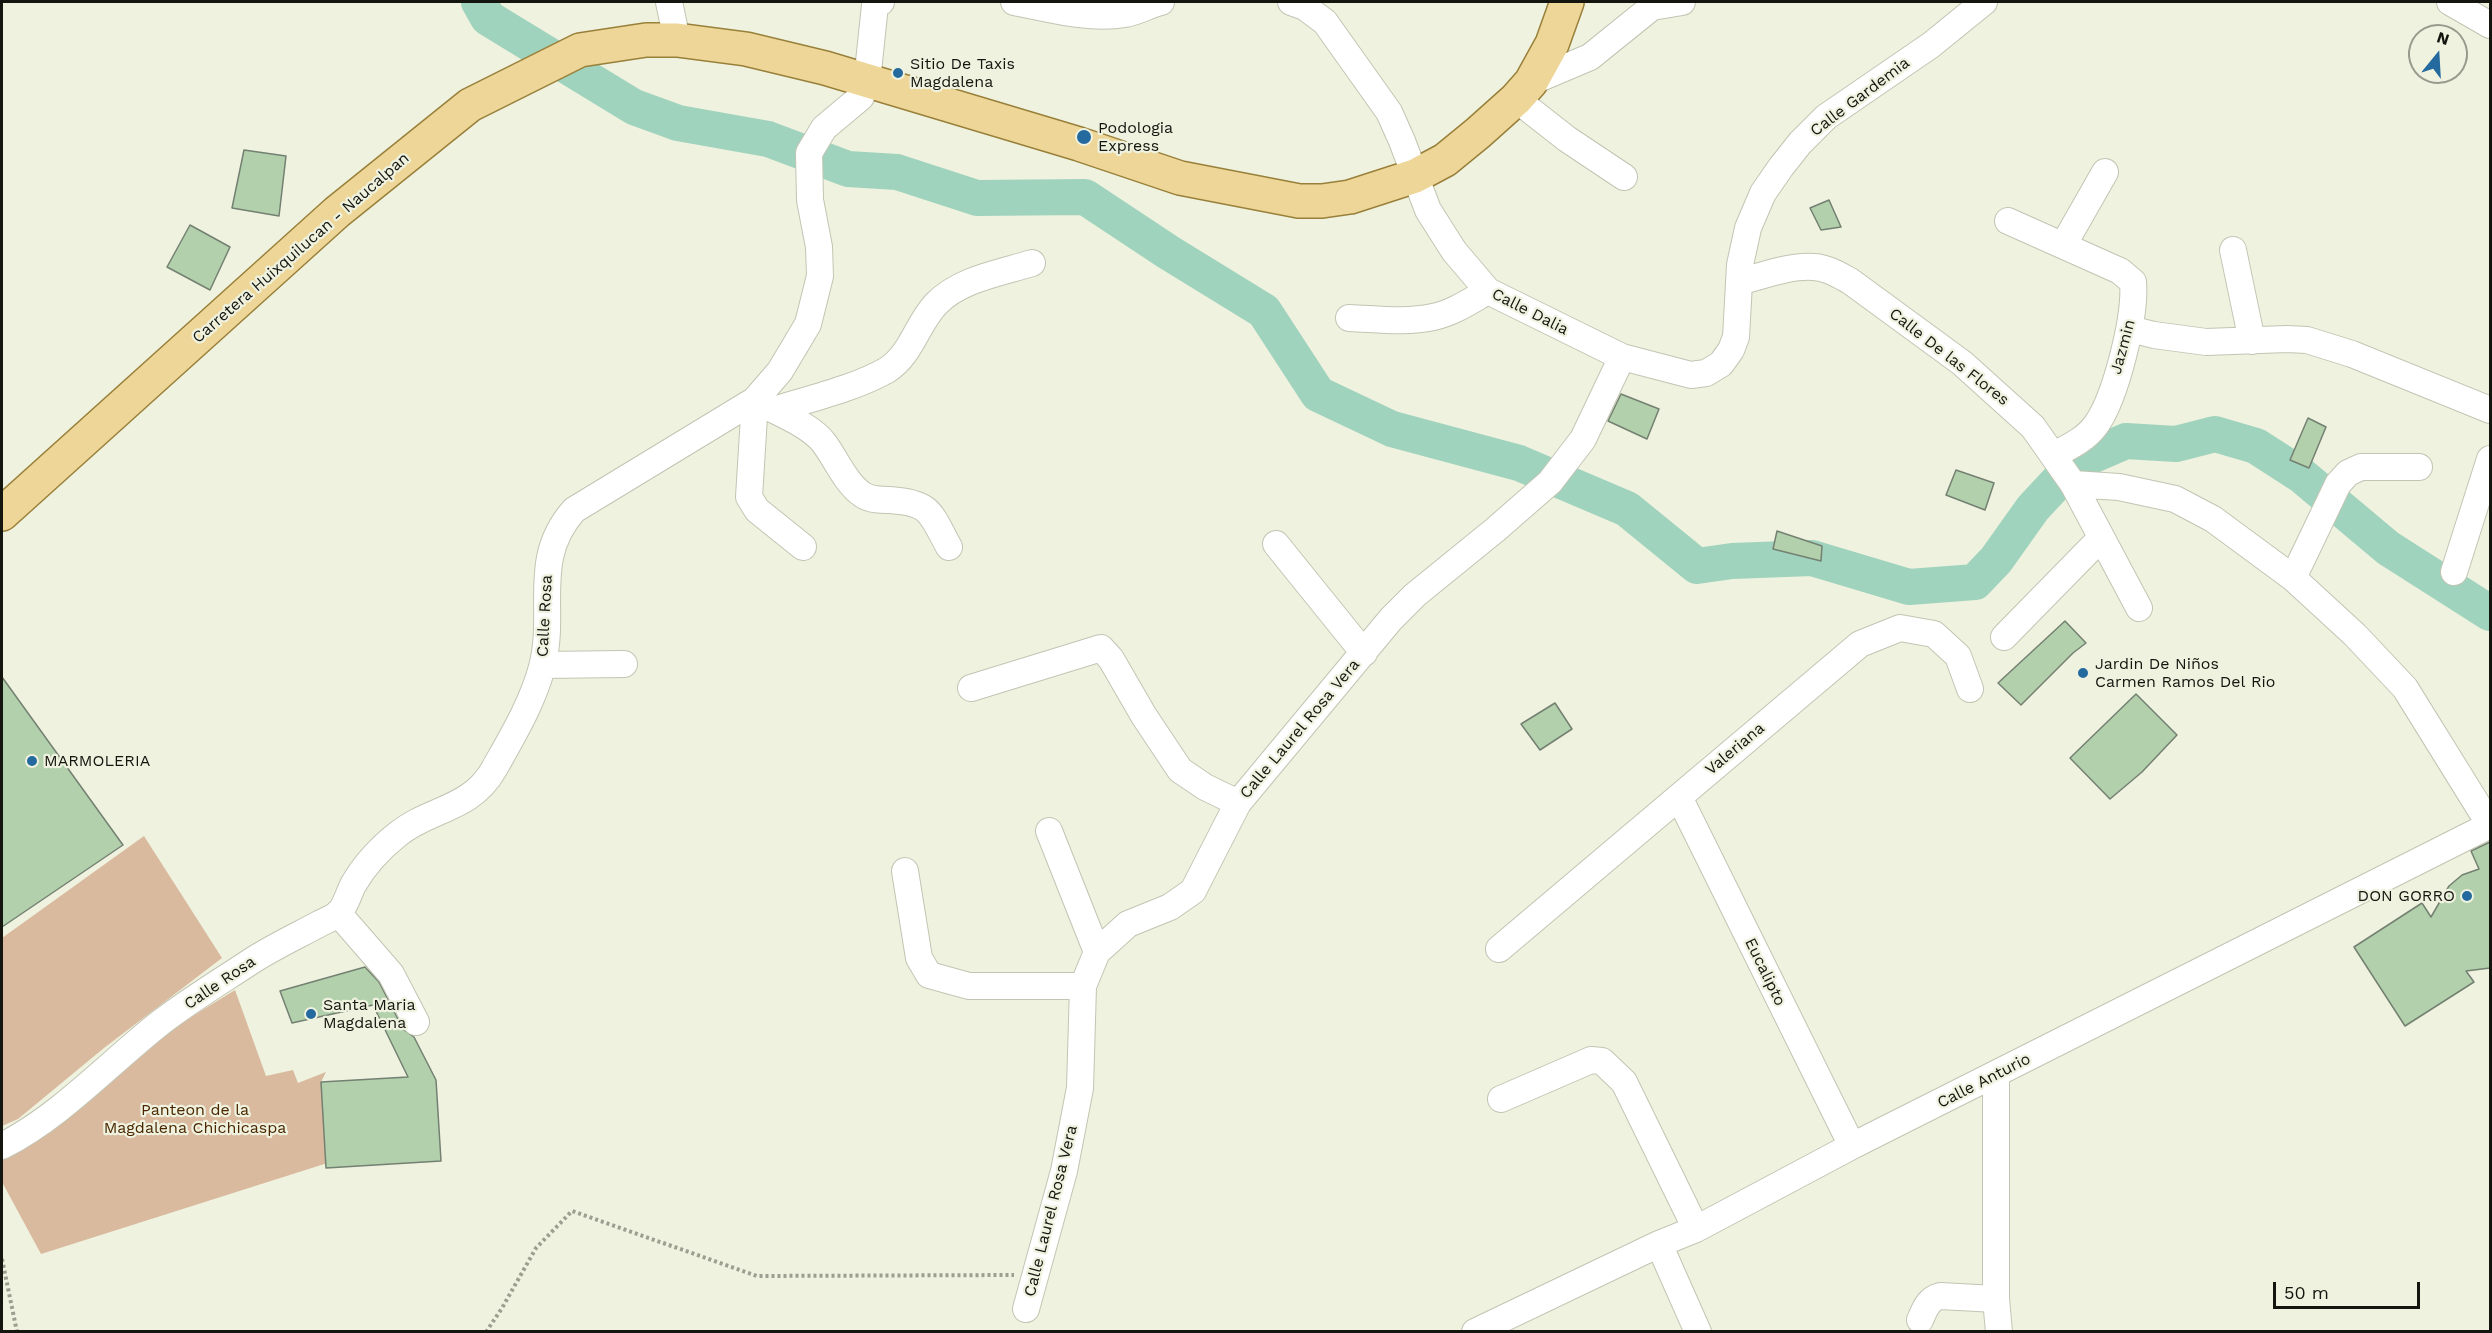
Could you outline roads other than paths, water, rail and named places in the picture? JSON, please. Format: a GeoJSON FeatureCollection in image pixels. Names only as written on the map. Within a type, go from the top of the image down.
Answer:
{"type":"FeatureCollection","features":[{"type":"Feature","properties":{"kind":"main road","name":"Carretera Huixquilucan - Naucalpan"},"geometry":{"type":"LineString","coordinates":[[2,514],[337,212],[470,105],[580,50],[646,40],[677,40],[746,49],[825,68],[1079,144],[1179,178],[1261,195],[1299,201],[1322,201],[1350,197],[1415,176],[1445,160],[1524,91],[1552,44],[1567,2]]}},
{"type":"Feature","properties":{"kind":"street"},"geometry":{"type":"LineString","coordinates":[[669,2],[677,40]]}},
{"type":"Feature","properties":{"kind":"street"},"geometry":{"type":"LineString","coordinates":[[1014,2],[1056,10],[1110,15],[1129,13],[1161,2]]}},
{"type":"Feature","properties":{"kind":"street","name":"Calle Dalia"},"geometry":{"type":"LineString","coordinates":[[1291,2],[1305,8],[1325,22],[1389,112],[1428,210],[1444,238],[1488,291],[1622,357],[1691,375],[1706,373],[1721,364],[1731,350]]}},
{"type":"Feature","properties":{"kind":"street"},"geometry":{"type":"LineString","coordinates":[[1624,177],[1567,139],[1524,91],[1590,57],[1652,7],[1682,2]]}},
{"type":"Feature","properties":{"kind":"street","name":"Calle Gardemia"},"geometry":{"type":"LineString","coordinates":[[1731,350],[1736,337],[1739,282],[1744,246],[1753,213],[1769,185],[1800,143],[1826,117],[1931,45],[1984,2]]}},
{"type":"Feature","properties":{"kind":"street"},"geometry":{"type":"LineString","coordinates":[[2461,5],[2490,25]]}},
{"type":"Feature","properties":{"kind":"street"},"geometry":{"type":"LineString","coordinates":[[867,81],[872,9]]}},
{"type":"Feature","properties":{"kind":"street","name":"Calle Rosa"},"geometry":{"type":"LineString","coordinates":[[2,1146],[17,1138],[59,1107],[161,1022],[250,962],[339,913],[365,865],[382,846],[419,818],[452,808],[471,797],[492,772],[533,694],[543,665],[548,625],[547,564],[552,544],[562,524],[574,510],[764,405],[780,371],[808,324],[820,276],[819,247],[810,200],[809,164],[825,128],[861,97],[867,81]]}},
{"type":"Feature","properties":{"kind":"street"},"geometry":{"type":"LineString","coordinates":[[2064,244],[2105,171]]}},
{"type":"Feature","properties":{"kind":"street","name":"Jazmin"},"geometry":{"type":"LineString","coordinates":[[2008,221],[2064,244],[2131,278],[2134,293],[2130,329],[2106,407],[2096,426],[2082,440],[2055,456]]}},
{"type":"Feature","properties":{"kind":"street"},"geometry":{"type":"LineString","coordinates":[[2233,250],[2252,341]]}},
{"type":"Feature","properties":{"kind":"street"},"geometry":{"type":"LineString","coordinates":[[764,405],[843,388],[887,370],[902,357],[934,306],[953,289],[1032,263]]}},
{"type":"Feature","properties":{"kind":"street","name":"Calle De las Flores"},"geometry":{"type":"LineString","coordinates":[[1739,282],[1797,268],[1815,267],[1831,270],[1850,281],[1962,363],[2033,427],[2055,456],[2139,608]]}},
{"type":"Feature","properties":{"kind":"street"},"geometry":{"type":"LineString","coordinates":[[1349,318],[1409,321],[1434,317],[1454,310],[1488,291]]}},
{"type":"Feature","properties":{"kind":"street"},"geometry":{"type":"LineString","coordinates":[[2130,329],[2154,335],[2206,342],[2307,340],[2352,354],[2490,410]]}},
{"type":"Feature","properties":{"kind":"street","name":"Calle Laurel Rosa Vera"},"geometry":{"type":"LineString","coordinates":[[1026,1309],[1064,1171],[1080,1088],[1083,986],[1097,952],[1128,924],[1170,907],[1193,891],[1238,803],[1391,620],[1415,595],[1550,482],[1583,439],[1622,357]]}},
{"type":"Feature","properties":{"kind":"street"},"geometry":{"type":"LineString","coordinates":[[764,405],[749,497],[757,510],[803,547]]}},
{"type":"Feature","properties":{"kind":"street"},"geometry":{"type":"LineString","coordinates":[[764,405],[822,441],[863,495],[874,499],[910,501],[930,512],[949,547]]}},
{"type":"Feature","properties":{"kind":"street"},"geometry":{"type":"LineString","coordinates":[[2454,572],[2490,459]]}},
{"type":"Feature","properties":{"kind":"street"},"geometry":{"type":"LineString","coordinates":[[2293,578],[2338,484],[2348,473],[2361,467],[2419,467]]}},
{"type":"Feature","properties":{"kind":"street"},"geometry":{"type":"LineString","coordinates":[[2072,484],[2119,487],[2175,499],[2213,519],[2293,578],[2355,635],[2405,688],[2490,825]]}},
{"type":"Feature","properties":{"kind":"street"},"geometry":{"type":"LineString","coordinates":[[2004,637],[2100,539]]}},
{"type":"Feature","properties":{"kind":"street"},"geometry":{"type":"LineString","coordinates":[[1276,544],[1364,653]]}},
{"type":"Feature","properties":{"kind":"street","name":"Valeriana"},"geometry":{"type":"LineString","coordinates":[[1499,949],[1860,644],[1900,628],[1934,633],[1958,656],[1970,689]]}},
{"type":"Feature","properties":{"kind":"street"},"geometry":{"type":"LineString","coordinates":[[971,688],[1101,648],[1111,659],[1143,716],[1180,770],[1205,787],[1238,803]]}},
{"type":"Feature","properties":{"kind":"street"},"geometry":{"type":"LineString","coordinates":[[543,665],[624,664]]}},
{"type":"Feature","properties":{"kind":"street","name":"Eucalipto"},"geometry":{"type":"LineString","coordinates":[[1679,797],[1852,1146]]}},
{"type":"Feature","properties":{"kind":"street","name":"Calle Anturio"},"geometry":{"type":"LineString","coordinates":[[1475,1332],[1659,1244],[1696,1229],[1852,1146],[2490,825]]}},
{"type":"Feature","properties":{"kind":"street"},"geometry":{"type":"LineString","coordinates":[[1049,831],[1097,952]]}},
{"type":"Feature","properties":{"kind":"street"},"geometry":{"type":"LineString","coordinates":[[905,871],[919,958],[929,975],[969,986],[1083,986]]}},
{"type":"Feature","properties":{"kind":"street"},"geometry":{"type":"LineString","coordinates":[[339,913],[391,975],[416,1022]]}},
{"type":"Feature","properties":{"kind":"street"},"geometry":{"type":"LineString","coordinates":[[1501,1099],[1591,1060],[1602,1061],[1624,1082],[1696,1229]]}},
{"type":"Feature","properties":{"kind":"street"},"geometry":{"type":"LineString","coordinates":[[1996,1075],[1996,1299],[1999,1332]]}},
{"type":"Feature","properties":{"kind":"street"},"geometry":{"type":"LineString","coordinates":[[1659,1244],[1698,1332]]}},
{"type":"Feature","properties":{"kind":"street"},"geometry":{"type":"LineString","coordinates":[[1920,1320],[1933,1298],[1940,1296],[1996,1299]]}},
{"type":"Feature","properties":{"kind":"waterway"},"geometry":{"type":"LineString","coordinates":[[479,2],[488,18],[634,107],[678,123],[768,139],[848,169],[897,172],[977,198],[1085,197],[1168,252],[1264,311],[1318,394],[1392,429],[1519,463],[1627,509],[1697,566],[1732,561],[1812,558],[1909,587],[1975,582],[1996,560],[2033,508],[2075,463],[2126,441],[2176,444],[2215,434],[2256,446],[2301,475],[2388,548],[2490,613]]}},
{"type":"Feature","properties":{"kind":"place","name":"Sitio De Taxis Magdalena"},"geometry":{"type":"Point","coordinates":[898,73]}},
{"type":"Feature","properties":{"kind":"place","name":"Podologia Express"},"geometry":{"type":"Point","coordinates":[1084,137]}},
{"type":"Feature","properties":{"kind":"place","name":"Jardin De Niños Carmen Ramos Del Rio"},"geometry":{"type":"Point","coordinates":[2083,673]}},
{"type":"Feature","properties":{"kind":"place","name":"MARMOLERIA"},"geometry":{"type":"Point","coordinates":[32,761]}},
{"type":"Feature","properties":{"kind":"place","name":"DON GORRO"},"geometry":{"type":"Point","coordinates":[2467,896]}},
{"type":"Feature","properties":{"kind":"place","name":"Santa Maria Magdalena"},"geometry":{"type":"Point","coordinates":[311,1014]}},
{"type":"Feature","properties":{"kind":"park label","name":"Panteon de la Magdalena Chichicaspa"},"geometry":{"type":"Point","coordinates":[195,1119]}}]}
